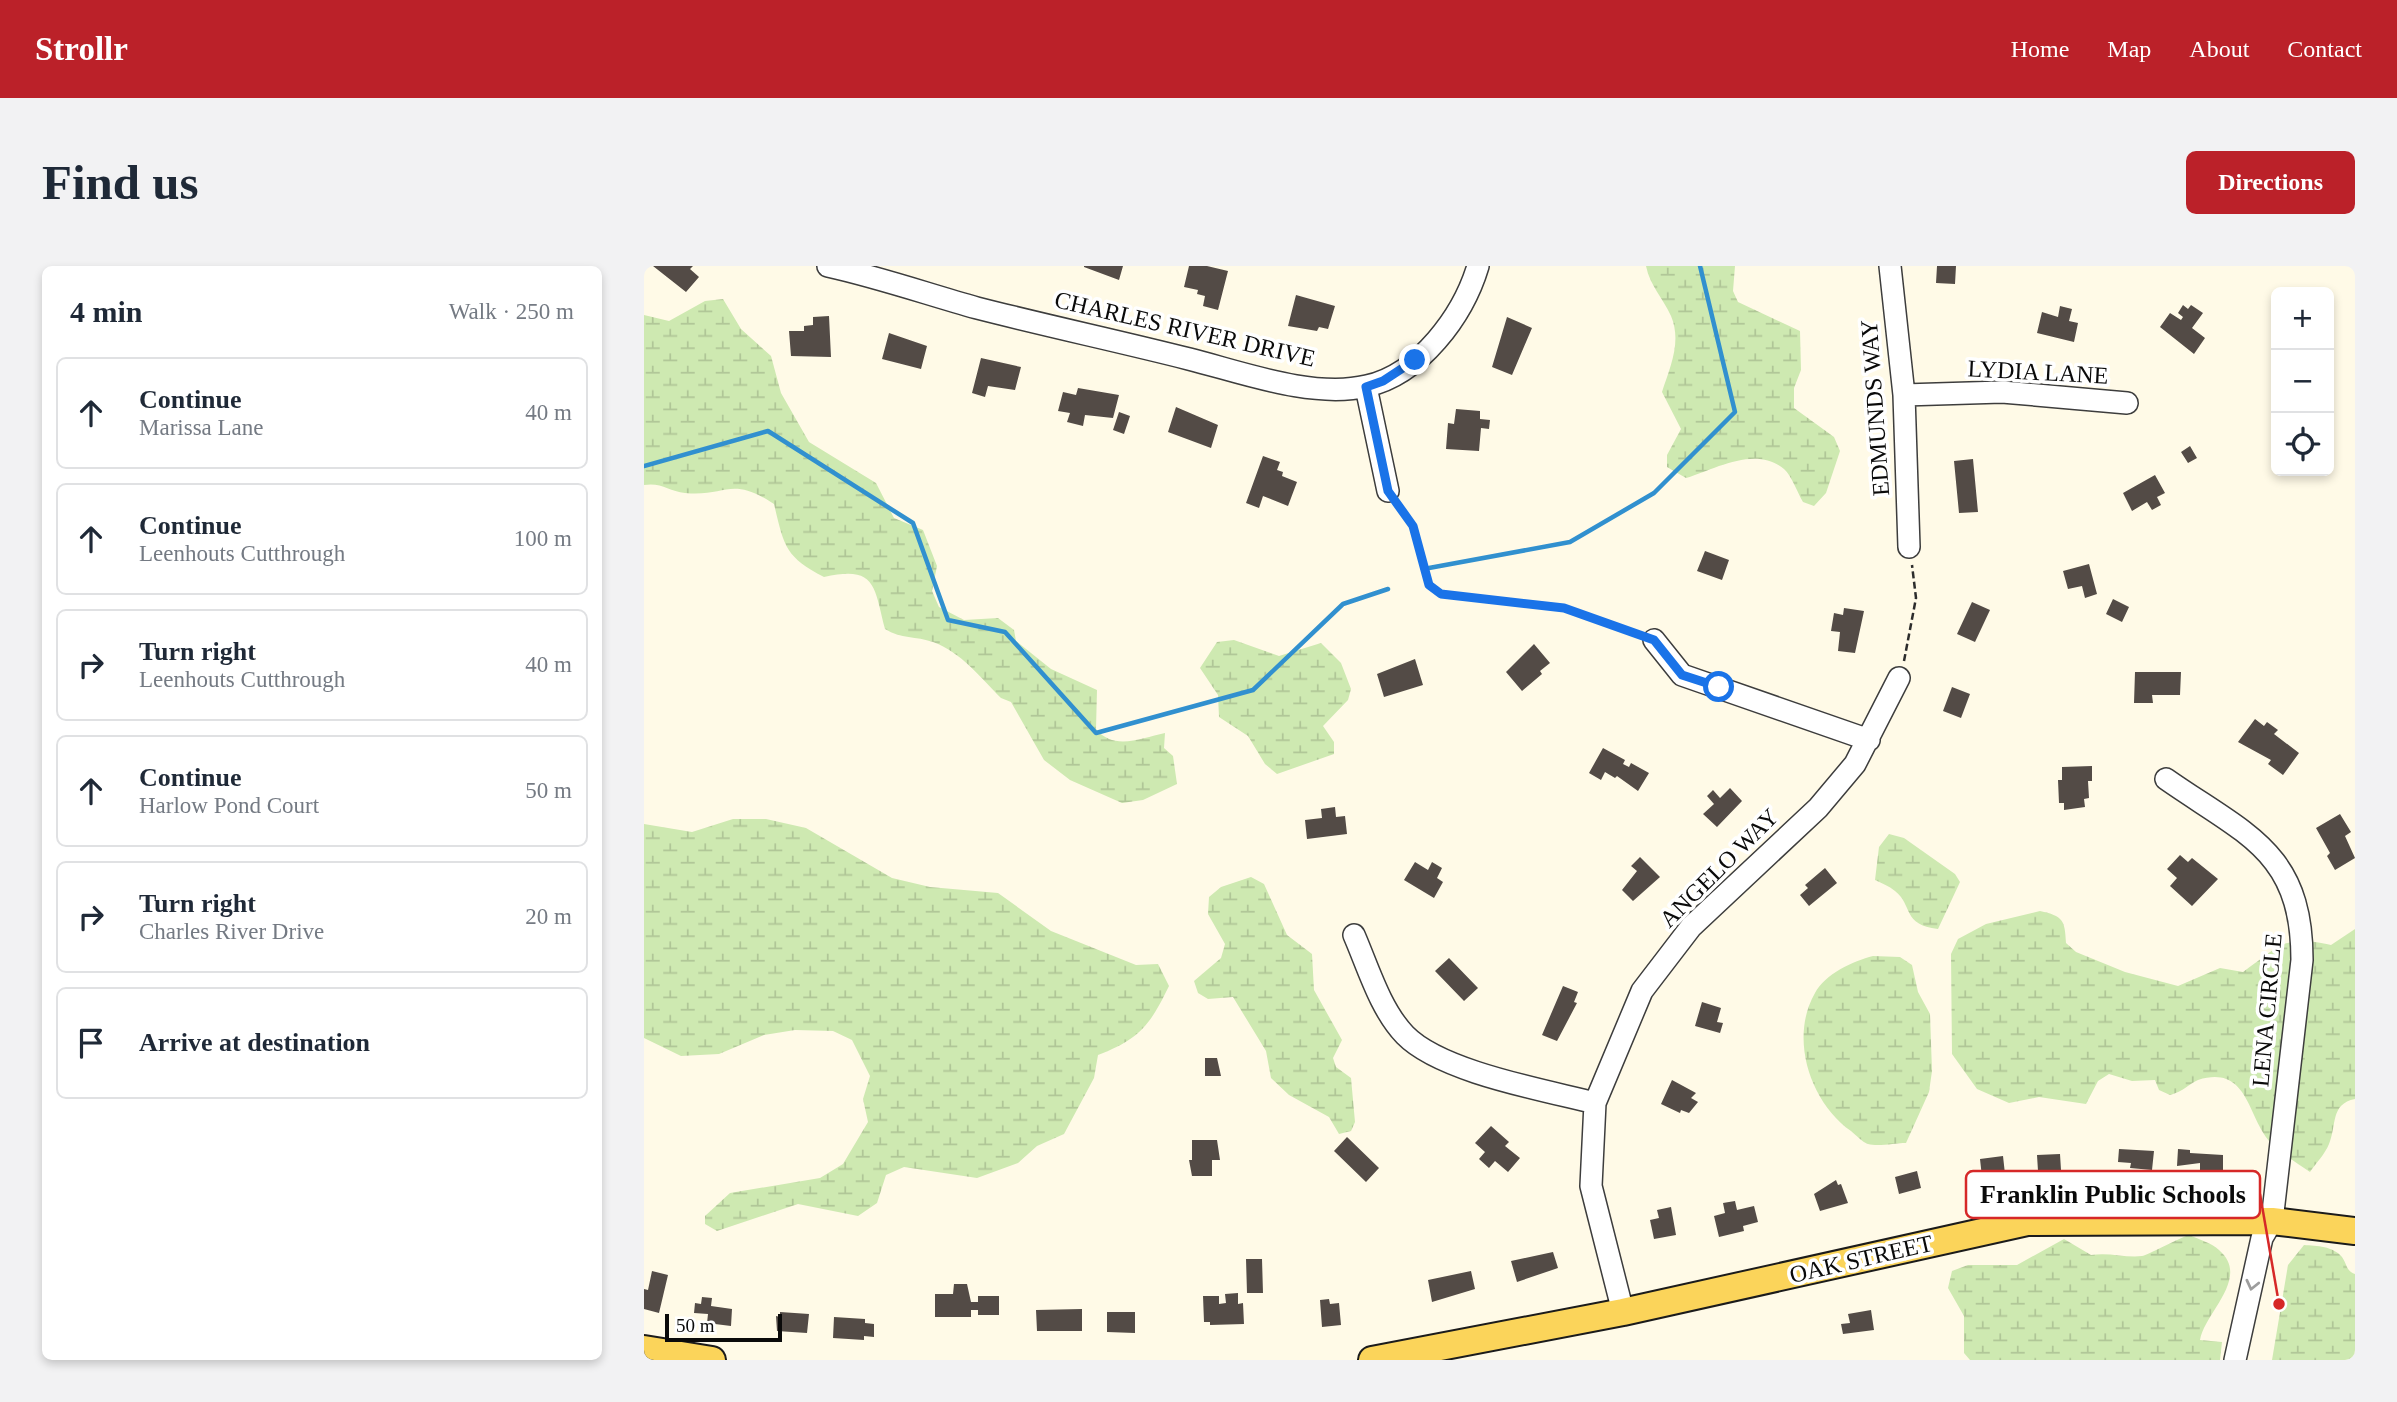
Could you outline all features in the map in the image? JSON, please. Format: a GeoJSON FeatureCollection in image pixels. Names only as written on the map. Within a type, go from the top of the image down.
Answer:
{"type":"FeatureCollection","features":[{"type":"Feature","properties":{"kind":"main road","name":"OAK STREET"},"geometry":{"type":"LineString","coordinates":[[1373,1360],[1623,1312],[2027,1222],[2272,1221],[2355,1231]]}},
{"type":"Feature","properties":{"kind":"main road"},"geometry":{"type":"LineString","coordinates":[[644,1349],[712,1360]]}},
{"type":"Feature","properties":{"kind":"street","name":"CHARLES RIVER DRIVE"},"geometry":{"type":"LineString","coordinates":[[828,266],[978,308],[1265,379],[1330,389],[1366,387],[1383,381],[1431,346],[1464,302],[1478,266]]}},
{"type":"Feature","properties":{"kind":"street","name":"EDMUNDS WAY"},"geometry":{"type":"LineString","coordinates":[[1890,266],[1904,395],[1909,547]]}},
{"type":"Feature","properties":{"kind":"street"},"geometry":{"type":"LineString","coordinates":[[1366,387],[1388,491]]}},
{"type":"Feature","properties":{"kind":"street","name":"LYDIA LANE"},"geometry":{"type":"LineString","coordinates":[[1904,395],[2001,392],[2127,403]]}},
{"type":"Feature","properties":{"kind":"street"},"geometry":{"type":"LineString","coordinates":[[1654,640],[1682,675],[1869,740]]}},
{"type":"Feature","properties":{"kind":"street","name":"ANGELO WAY"},"geometry":{"type":"LineString","coordinates":[[1623,1312],[1591,1186],[1595,1103],[1642,991],[1691,926],[1818,808],[1855,764],[1899,678]]}},
{"type":"Feature","properties":{"kind":"street","name":"LENA CIRCLE"},"geometry":{"type":"LineString","coordinates":[[2166,779],[2274,857],[2293,888],[2302,926],[2302,960],[2272,1221],[2262,1238],[2235,1360]]}},
{"type":"Feature","properties":{"kind":"street"},"geometry":{"type":"LineString","coordinates":[[1354,934],[1386,1006],[1405,1035],[1435,1056],[1494,1077],[1595,1103]]}},
{"type":"Feature","properties":{"kind":"path"},"geometry":{"type":"LineString","coordinates":[[1388,491],[1413,526],[1429,585],[1441,594],[1564,608],[1654,640]]}},
{"type":"Feature","properties":{"kind":"path"},"geometry":{"type":"LineString","coordinates":[[1899,678],[1909,645],[1916,598],[1909,547]]}},
{"type":"Feature","properties":{"kind":"green space"},"geometry":{"type":"Polygon","coordinates":[[[1646,266],[1735,266],[1733,291],[1738,302],[1800,331],[1801,370],[1794,388],[1794,408],[1834,437],[1840,451],[1826,493],[1814,506],[1803,502],[1787,472],[1773,462],[1761,459],[1735,461],[1686,478],[1667,467],[1667,455],[1681,429],[1662,392],[1674,354],[1675,335],[1671,316],[1650,280],[1646,266]]]}},
{"type":"Feature","properties":{"kind":"green space"},"geometry":{"type":"Polygon","coordinates":[[[723,299],[741,329],[771,356],[781,393],[809,442],[876,483],[894,518],[923,530],[937,566],[932,591],[939,607],[964,620],[998,618],[1014,630],[1016,641],[1051,669],[1097,690],[1096,729],[1103,736],[1111,740],[1128,741],[1165,733],[1164,748],[1173,756],[1177,784],[1143,800],[1122,803],[1070,780],[1044,760],[1011,702],[1001,698],[962,659],[933,642],[885,629],[875,590],[870,582],[854,574],[824,577],[801,563],[788,549],[774,504],[759,495],[738,489],[685,493],[655,485],[644,485],[644,315],[669,321],[705,301],[723,299]]]}},
{"type":"Feature","properties":{"kind":"green space"},"geometry":{"type":"Polygon","coordinates":[[[1234,640],[1279,656],[1321,643],[1341,663],[1351,689],[1348,700],[1323,726],[1334,742],[1334,754],[1277,774],[1265,764],[1248,736],[1219,717],[1218,695],[1200,668],[1217,642],[1234,640]]]}},
{"type":"Feature","properties":{"kind":"green space"},"geometry":{"type":"Polygon","coordinates":[[[733,819],[766,819],[806,828],[892,878],[930,887],[998,893],[1051,931],[1136,965],[1158,964],[1169,986],[1156,1011],[1142,1029],[1124,1043],[1098,1055],[1094,1078],[1064,1134],[1037,1146],[1018,1163],[977,1178],[904,1167],[886,1175],[877,1203],[858,1216],[798,1204],[717,1231],[705,1224],[705,1216],[730,1193],[820,1178],[843,1164],[868,1122],[863,1099],[870,1076],[852,1040],[833,1031],[795,1030],[764,1035],[719,1054],[681,1056],[644,1038],[644,824],[692,832],[733,819]]]}},
{"type":"Feature","properties":{"kind":"green space"},"geometry":{"type":"Polygon","coordinates":[[[1889,834],[1904,838],[1955,874],[1960,882],[1938,929],[1927,927],[1913,919],[1901,896],[1875,880],[1879,847],[1889,834]]]}},
{"type":"Feature","properties":{"kind":"green space"},"geometry":{"type":"Polygon","coordinates":[[[1251,877],[1264,884],[1287,935],[1312,954],[1314,990],[1342,1040],[1333,1058],[1336,1067],[1351,1078],[1355,1122],[1351,1131],[1339,1134],[1329,1117],[1289,1095],[1271,1078],[1266,1051],[1233,997],[1208,999],[1198,993],[1194,981],[1221,958],[1225,944],[1208,914],[1209,897],[1221,887],[1251,877]]]}},
{"type":"Feature","properties":{"kind":"green space"},"geometry":{"type":"Polygon","coordinates":[[[2040,911],[2061,920],[2066,943],[2076,952],[2125,972],[2178,986],[2220,968],[2243,972],[2274,949],[2292,942],[2331,945],[2355,929],[2355,1099],[2338,1110],[2329,1144],[2310,1172],[2271,1143],[2245,1096],[2228,1080],[2215,1077],[2198,1080],[2170,1095],[2159,1090],[2155,1080],[2132,1081],[2109,1074],[2098,1081],[2086,1104],[2039,1097],[2009,1103],[1977,1089],[1952,1054],[1951,954],[1958,939],[1986,924],[2040,911]]]}},
{"type":"Feature","properties":{"kind":"green space"},"geometry":{"type":"Polygon","coordinates":[[[1873,956],[1900,957],[1912,965],[1918,992],[1930,1014],[1932,1071],[1929,1092],[1906,1143],[1868,1144],[1837,1119],[1824,1104],[1815,1086],[1804,1049],[1807,1011],[1820,986],[1840,969],[1873,956]]]}},
{"type":"Feature","properties":{"kind":"green space"},"geometry":{"type":"Polygon","coordinates":[[[2189,1235],[2209,1243],[2228,1261],[2228,1283],[2200,1340],[2222,1342],[2220,1360],[1970,1360],[1964,1353],[1964,1316],[1948,1288],[1952,1271],[1968,1265],[2017,1265],[2064,1239],[2091,1255],[2142,1256],[2189,1235]]]}},
{"type":"Feature","properties":{"kind":"green space"},"geometry":{"type":"Polygon","coordinates":[[[2304,1245],[2334,1251],[2355,1274],[2355,1360],[2272,1360],[2288,1265],[2304,1245]]]}},
{"type":"Feature","properties":{"kind":"building"},"geometry":{"type":"Polygon","coordinates":[[[653,266],[693,266],[690,269],[699,277],[686,292],[653,266]]]}},
{"type":"Feature","properties":{"kind":"building"},"geometry":{"type":"Polygon","coordinates":[[[1084,266],[1123,266],[1119,280],[1084,267],[1084,266]]]}},
{"type":"Feature","properties":{"kind":"building"},"geometry":{"type":"Polygon","coordinates":[[[1189,266],[1207,266],[1228,271],[1218,310],[1203,306],[1205,296],[1197,294],[1198,290],[1184,287],[1189,266]]]}},
{"type":"Feature","properties":{"kind":"building"},"geometry":{"type":"Polygon","coordinates":[[[1937,266],[1956,266],[1955,284],[1936,283],[1937,266]]]}},
{"type":"Feature","properties":{"kind":"building"},"geometry":{"type":"Polygon","coordinates":[[[1296,295],[1335,306],[1328,329],[1319,327],[1317,331],[1288,326],[1296,295]]]}},
{"type":"Feature","properties":{"kind":"building"},"geometry":{"type":"Polygon","coordinates":[[[2183,305],[2188,309],[2191,305],[2203,313],[2192,328],[2205,338],[2194,354],[2160,327],[2170,313],[2181,320],[2183,317],[2178,313],[2183,305]]]}},
{"type":"Feature","properties":{"kind":"building"},"geometry":{"type":"Polygon","coordinates":[[[2060,306],[2072,309],[2069,321],[2078,323],[2074,342],[2037,333],[2042,312],[2058,317],[2060,306]]]}},
{"type":"Feature","properties":{"kind":"building"},"geometry":{"type":"Polygon","coordinates":[[[829,316],[831,357],[791,356],[789,331],[804,331],[804,326],[813,325],[813,317],[829,316]]]}},
{"type":"Feature","properties":{"kind":"building"},"geometry":{"type":"Polygon","coordinates":[[[1507,317],[1532,328],[1512,375],[1492,367],[1507,317]]]}},
{"type":"Feature","properties":{"kind":"building"},"geometry":{"type":"Polygon","coordinates":[[[889,333],[927,346],[921,369],[882,359],[889,333]]]}},
{"type":"Feature","properties":{"kind":"building"},"geometry":{"type":"Polygon","coordinates":[[[981,358],[1021,367],[1015,390],[988,386],[985,397],[972,393],[981,358]]]}},
{"type":"Feature","properties":{"kind":"building"},"geometry":{"type":"Polygon","coordinates":[[[1078,388],[1119,395],[1113,418],[1085,415],[1083,426],[1067,422],[1070,413],[1058,411],[1063,392],[1076,395],[1078,388]]]}},
{"type":"Feature","properties":{"kind":"building"},"geometry":{"type":"Polygon","coordinates":[[[1176,407],[1218,425],[1211,448],[1168,432],[1176,407]]]}},
{"type":"Feature","properties":{"kind":"building"},"geometry":{"type":"Polygon","coordinates":[[[1456,409],[1480,411],[1480,419],[1490,420],[1489,429],[1481,428],[1479,451],[1446,449],[1448,423],[1454,424],[1456,409]]]}},
{"type":"Feature","properties":{"kind":"building"},"geometry":{"type":"Polygon","coordinates":[[[1119,412],[1130,416],[1124,434],[1113,430],[1119,412]]]}},
{"type":"Feature","properties":{"kind":"building"},"geometry":{"type":"Polygon","coordinates":[[[2190,446],[2197,458],[2188,463],[2181,452],[2190,446]]]}},
{"type":"Feature","properties":{"kind":"building"},"geometry":{"type":"Polygon","coordinates":[[[1263,456],[1280,462],[1277,470],[1283,472],[1282,476],[1297,482],[1288,506],[1263,496],[1259,508],[1246,503],[1263,456]]]}},
{"type":"Feature","properties":{"kind":"building"},"geometry":{"type":"Polygon","coordinates":[[[1973,459],[1978,512],[1959,513],[1954,461],[1973,459]]]}},
{"type":"Feature","properties":{"kind":"building"},"geometry":{"type":"Polygon","coordinates":[[[2155,475],[2165,493],[2157,497],[2161,505],[2152,510],[2147,502],[2132,511],[2123,493],[2155,475]]]}},
{"type":"Feature","properties":{"kind":"building"},"geometry":{"type":"Polygon","coordinates":[[[1705,551],[1729,560],[1722,580],[1697,571],[1705,551]]]}},
{"type":"Feature","properties":{"kind":"building"},"geometry":{"type":"Polygon","coordinates":[[[2089,564],[2097,594],[2085,598],[2082,586],[2068,589],[2063,571],[2089,564]]]}},
{"type":"Feature","properties":{"kind":"building"},"geometry":{"type":"Polygon","coordinates":[[[2113,599],[2129,607],[2122,622],[2106,614],[2113,599]]]}},
{"type":"Feature","properties":{"kind":"building"},"geometry":{"type":"Polygon","coordinates":[[[1972,602],[1990,610],[1975,642],[1957,634],[1972,602]]]}},
{"type":"Feature","properties":{"kind":"building"},"geometry":{"type":"Polygon","coordinates":[[[1844,608],[1864,611],[1855,653],[1838,651],[1840,632],[1831,631],[1834,613],[1843,615],[1844,608]]]}},
{"type":"Feature","properties":{"kind":"building"},"geometry":{"type":"Polygon","coordinates":[[[1534,644],[1550,663],[1540,671],[1542,674],[1522,691],[1506,672],[1534,644]]]}},
{"type":"Feature","properties":{"kind":"building"},"geometry":{"type":"Polygon","coordinates":[[[1415,659],[1423,685],[1384,697],[1377,674],[1415,659]]]}},
{"type":"Feature","properties":{"kind":"building"},"geometry":{"type":"Polygon","coordinates":[[[2135,672],[2181,672],[2180,695],[2152,695],[2153,703],[2134,703],[2135,672]]]}},
{"type":"Feature","properties":{"kind":"building"},"geometry":{"type":"Polygon","coordinates":[[[1952,687],[1970,694],[1961,718],[1943,711],[1952,687]]]}},
{"type":"Feature","properties":{"kind":"building"},"geometry":{"type":"Polygon","coordinates":[[[2255,719],[2264,726],[2267,722],[2278,730],[2274,734],[2299,753],[2283,775],[2268,764],[2271,760],[2238,742],[2255,719]]]}},
{"type":"Feature","properties":{"kind":"building"},"geometry":{"type":"Polygon","coordinates":[[[1603,748],[1625,760],[1623,764],[1629,767],[1631,763],[1649,773],[1638,791],[1617,776],[1615,778],[1605,772],[1601,780],[1589,773],[1603,748]]]}},
{"type":"Feature","properties":{"kind":"building"},"geometry":{"type":"Polygon","coordinates":[[[2092,766],[2092,781],[2088,781],[2089,798],[2084,799],[2085,807],[2064,810],[2064,803],[2059,803],[2058,780],[2062,780],[2062,767],[2092,766]]]}},
{"type":"Feature","properties":{"kind":"building"},"geometry":{"type":"Polygon","coordinates":[[[1730,788],[1742,801],[1717,827],[1703,814],[1714,804],[1707,796],[1713,790],[1720,798],[1730,788]]]}},
{"type":"Feature","properties":{"kind":"building"},"geometry":{"type":"Polygon","coordinates":[[[1335,807],[1336,817],[1345,816],[1347,834],[1307,839],[1305,820],[1322,818],[1321,809],[1335,807]]]}},
{"type":"Feature","properties":{"kind":"building"},"geometry":{"type":"Polygon","coordinates":[[[2340,814],[2351,832],[2345,836],[2355,858],[2335,870],[2327,856],[2330,853],[2316,828],[2340,814]]]}},
{"type":"Feature","properties":{"kind":"building"},"geometry":{"type":"Polygon","coordinates":[[[2180,855],[2188,862],[2192,858],[2218,879],[2192,906],[2170,886],[2177,878],[2167,869],[2180,855]]]}},
{"type":"Feature","properties":{"kind":"building"},"geometry":{"type":"Polygon","coordinates":[[[1640,857],[1660,877],[1633,901],[1622,890],[1637,871],[1631,866],[1640,857]]]}},
{"type":"Feature","properties":{"kind":"building"},"geometry":{"type":"Polygon","coordinates":[[[1415,862],[1428,870],[1432,862],[1442,868],[1437,878],[1443,882],[1434,898],[1404,880],[1415,862]]]}},
{"type":"Feature","properties":{"kind":"building"},"geometry":{"type":"Polygon","coordinates":[[[1825,868],[1837,883],[1809,906],[1800,895],[1808,888],[1805,885],[1825,868]]]}},
{"type":"Feature","properties":{"kind":"building"},"geometry":{"type":"Polygon","coordinates":[[[1449,958],[1478,988],[1464,1001],[1435,971],[1449,958]]]}},
{"type":"Feature","properties":{"kind":"building"},"geometry":{"type":"Polygon","coordinates":[[[1563,986],[1578,992],[1574,1002],[1577,1003],[1557,1041],[1542,1035],[1563,986]]]}},
{"type":"Feature","properties":{"kind":"building"},"geometry":{"type":"Polygon","coordinates":[[[1702,1002],[1721,1008],[1717,1022],[1723,1023],[1720,1033],[1695,1026],[1702,1002]]]}},
{"type":"Feature","properties":{"kind":"building"},"geometry":{"type":"Polygon","coordinates":[[[1205,1058],[1217,1058],[1221,1076],[1205,1076],[1205,1058]]]}},
{"type":"Feature","properties":{"kind":"building"},"geometry":{"type":"Polygon","coordinates":[[[1672,1080],[1696,1093],[1691,1098],[1698,1102],[1689,1113],[1681,1110],[1680,1113],[1661,1104],[1672,1080]]]}},
{"type":"Feature","properties":{"kind":"building"},"geometry":{"type":"Polygon","coordinates":[[[1491,1126],[1509,1142],[1505,1146],[1520,1158],[1508,1172],[1495,1161],[1489,1168],[1479,1159],[1485,1152],[1475,1143],[1491,1126]]]}},
{"type":"Feature","properties":{"kind":"building"},"geometry":{"type":"Polygon","coordinates":[[[1347,1137],[1379,1168],[1366,1182],[1334,1151],[1347,1137]]]}},
{"type":"Feature","properties":{"kind":"building"},"geometry":{"type":"Polygon","coordinates":[[[1192,1140],[1217,1140],[1220,1160],[1212,1160],[1212,1176],[1192,1176],[1189,1160],[1192,1160],[1192,1140]]]}},
{"type":"Feature","properties":{"kind":"building"},"geometry":{"type":"Polygon","coordinates":[[[2119,1149],[2154,1151],[2152,1170],[2130,1168],[2131,1163],[2118,1162],[2119,1149]]]}},
{"type":"Feature","properties":{"kind":"building"},"geometry":{"type":"Polygon","coordinates":[[[2178,1149],[2190,1150],[2190,1153],[2223,1155],[2223,1173],[2200,1172],[2200,1163],[2177,1166],[2178,1149]]]}},
{"type":"Feature","properties":{"kind":"building"},"geometry":{"type":"Polygon","coordinates":[[[2060,1154],[2061,1170],[2038,1171],[2037,1155],[2060,1154]]]}},
{"type":"Feature","properties":{"kind":"building"},"geometry":{"type":"Polygon","coordinates":[[[2003,1156],[2005,1174],[1982,1177],[1980,1159],[2003,1156]]]}},
{"type":"Feature","properties":{"kind":"building"},"geometry":{"type":"Polygon","coordinates":[[[1917,1171],[1921,1188],[1899,1194],[1895,1177],[1917,1171]]]}},
{"type":"Feature","properties":{"kind":"building"},"geometry":{"type":"Polygon","coordinates":[[[1836,1180],[1838,1185],[1841,1184],[1848,1203],[1820,1211],[1814,1194],[1836,1180]]]}},
{"type":"Feature","properties":{"kind":"building"},"geometry":{"type":"Polygon","coordinates":[[[1735,1201],[1737,1210],[1754,1206],[1758,1222],[1743,1226],[1744,1231],[1719,1237],[1714,1216],[1725,1213],[1723,1203],[1735,1201]]]}},
{"type":"Feature","properties":{"kind":"building"},"geometry":{"type":"Polygon","coordinates":[[[1671,1207],[1676,1235],[1654,1239],[1650,1220],[1659,1218],[1657,1210],[1671,1207]]]}},
{"type":"Feature","properties":{"kind":"building"},"geometry":{"type":"Polygon","coordinates":[[[1553,1252],[1558,1268],[1517,1282],[1511,1261],[1553,1252]]]}},
{"type":"Feature","properties":{"kind":"building"},"geometry":{"type":"Polygon","coordinates":[[[1246,1259],[1262,1259],[1263,1293],[1247,1293],[1246,1259]]]}},
{"type":"Feature","properties":{"kind":"building"},"geometry":{"type":"Polygon","coordinates":[[[652,1271],[668,1275],[659,1313],[644,1309],[644,1289],[648,1290],[652,1271]]]}},
{"type":"Feature","properties":{"kind":"building"},"geometry":{"type":"Polygon","coordinates":[[[1471,1271],[1475,1289],[1432,1302],[1428,1280],[1471,1271]]]}},
{"type":"Feature","properties":{"kind":"building"},"geometry":{"type":"Polygon","coordinates":[[[954,1284],[967,1284],[971,1302],[978,1302],[978,1296],[999,1296],[999,1315],[978,1315],[978,1310],[971,1310],[971,1317],[935,1317],[935,1294],[953,1294],[954,1284]]]}},
{"type":"Feature","properties":{"kind":"building"},"geometry":{"type":"Polygon","coordinates":[[[1238,1293],[1238,1304],[1243,1303],[1244,1324],[1210,1325],[1210,1322],[1204,1322],[1203,1296],[1219,1296],[1219,1304],[1226,1303],[1225,1294],[1238,1293]]]}},
{"type":"Feature","properties":{"kind":"building"},"geometry":{"type":"Polygon","coordinates":[[[702,1297],[712,1298],[711,1306],[732,1309],[731,1326],[707,1323],[708,1314],[694,1313],[695,1303],[701,1304],[702,1297]]]}},
{"type":"Feature","properties":{"kind":"building"},"geometry":{"type":"Polygon","coordinates":[[[1329,1299],[1330,1304],[1339,1303],[1341,1325],[1322,1327],[1320,1300],[1329,1299]]]}},
{"type":"Feature","properties":{"kind":"building"},"geometry":{"type":"Polygon","coordinates":[[[1082,1309],[1082,1331],[1037,1331],[1036,1310],[1082,1309]]]}},
{"type":"Feature","properties":{"kind":"building"},"geometry":{"type":"Polygon","coordinates":[[[1871,1310],[1874,1330],[1843,1334],[1841,1324],[1850,1323],[1848,1314],[1871,1310]]]}},
{"type":"Feature","properties":{"kind":"building"},"geometry":{"type":"Polygon","coordinates":[[[780,1312],[809,1314],[807,1333],[777,1331],[776,1316],[780,1317],[780,1312]]]}},
{"type":"Feature","properties":{"kind":"building"},"geometry":{"type":"Polygon","coordinates":[[[1107,1312],[1135,1312],[1135,1333],[1107,1332],[1107,1312]]]}},
{"type":"Feature","properties":{"kind":"building"},"geometry":{"type":"Polygon","coordinates":[[[834,1317],[865,1319],[865,1323],[874,1324],[874,1337],[864,1336],[864,1340],[833,1338],[834,1317]]]}},
{"type":"Feature","properties":{"kind":"waterway"},"geometry":{"type":"LineString","coordinates":[[1429,568],[1570,542],[1654,493],[1735,412],[1700,266]]}},
{"type":"Feature","properties":{"kind":"waterway"},"geometry":{"type":"LineString","coordinates":[[644,466],[768,431],[913,523],[948,620],[1005,632],[1096,733],[1253,690],[1343,604],[1388,589]]}},
{"type":"Feature","properties":{"kind":"place","name":"Franklin Public Schools"},"geometry":{"type":"Point","coordinates":[2279,1304]}},
{"type":"Feature","properties":{"kind":"route"},"geometry":{"type":"LineString","coordinates":[[1415,360],[1383,381],[1366,387],[1388,491],[1413,526],[1429,585],[1441,594],[1564,608],[1654,640],[1682,675],[1719,687]]}}]}
